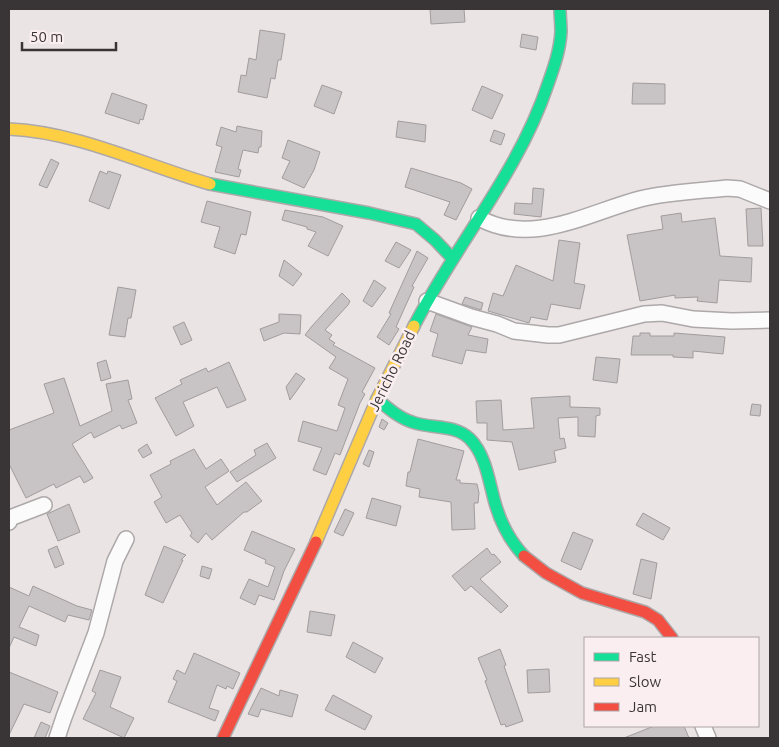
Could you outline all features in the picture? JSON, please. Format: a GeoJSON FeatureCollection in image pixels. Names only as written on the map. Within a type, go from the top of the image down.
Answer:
{"type":"FeatureCollection","features":[{"type":"Feature","properties":{"kind":"street","name":"Jericho Road"},"geometry":{"type":"LineString","coordinates":[[223,738],[314,547],[377,399],[427,301],[479,218],[527,135],[544,100],[556,61],[561,32],[560,9]]}},
{"type":"Feature","properties":{"kind":"street"},"geometry":{"type":"LineString","coordinates":[[9,129],[35,130],[85,143],[209,184],[369,213],[416,224],[453,259]]}},
{"type":"Feature","properties":{"kind":"street"},"geometry":{"type":"LineString","coordinates":[[479,218],[492,225],[512,230],[563,225],[641,199],[727,188],[740,189],[770,201]]}},
{"type":"Feature","properties":{"kind":"street"},"geometry":{"type":"LineString","coordinates":[[427,301],[514,331],[548,335],[560,335],[644,314],[662,313],[693,319],[732,321],[770,320]]}},
{"type":"Feature","properties":{"kind":"street"},"geometry":{"type":"LineString","coordinates":[[377,399],[392,412],[412,422],[458,431],[468,436],[476,445],[484,465],[497,514],[508,540],[535,566],[587,595],[639,610],[652,616],[663,625],[671,637]]}},
{"type":"Feature","properties":{"kind":"street"},"geometry":{"type":"LineString","coordinates":[[9,522],[10,518],[44,505]]}},
{"type":"Feature","properties":{"kind":"street"},"geometry":{"type":"LineString","coordinates":[[57,738],[96,633],[116,561],[126,539]]}},
{"type":"Feature","properties":{"kind":"building"},"geometry":{"type":"Polygon","coordinates":[[[430,9],[464,9],[465,22],[431,24],[430,9]]]}},
{"type":"Feature","properties":{"kind":"building"},"geometry":{"type":"Polygon","coordinates":[[[260,30],[285,34],[281,60],[278,60],[275,79],[271,78],[267,98],[238,92],[241,75],[246,76],[249,58],[256,60],[260,30]]]}},
{"type":"Feature","properties":{"kind":"building"},"geometry":{"type":"Polygon","coordinates":[[[522,34],[538,37],[536,50],[520,47],[522,34]]]}},
{"type":"Feature","properties":{"kind":"building"},"geometry":{"type":"Polygon","coordinates":[[[633,83],[665,84],[665,104],[632,104],[633,83]]]}},
{"type":"Feature","properties":{"kind":"building"},"geometry":{"type":"Polygon","coordinates":[[[322,85],[342,92],[334,114],[314,106],[322,85]]]}},
{"type":"Feature","properties":{"kind":"building"},"geometry":{"type":"Polygon","coordinates":[[[482,86],[503,95],[492,119],[472,110],[482,86]]]}},
{"type":"Feature","properties":{"kind":"building"},"geometry":{"type":"Polygon","coordinates":[[[112,93],[147,105],[143,120],[140,119],[139,124],[105,113],[112,93]]]}},
{"type":"Feature","properties":{"kind":"building"},"geometry":{"type":"Polygon","coordinates":[[[398,121],[426,125],[425,142],[396,137],[398,121]]]}},
{"type":"Feature","properties":{"kind":"building"},"geometry":{"type":"Polygon","coordinates":[[[237,126],[262,131],[261,147],[259,147],[258,153],[243,150],[238,169],[241,170],[239,177],[215,172],[222,147],[216,145],[221,127],[236,132],[237,126]]]}},
{"type":"Feature","properties":{"kind":"building"},"geometry":{"type":"Polygon","coordinates":[[[494,130],[505,134],[501,145],[490,141],[494,130]]]}},
{"type":"Feature","properties":{"kind":"building"},"geometry":{"type":"Polygon","coordinates":[[[288,140],[320,152],[314,170],[304,188],[282,178],[290,161],[282,158],[288,140]]]}},
{"type":"Feature","properties":{"kind":"building"},"geometry":{"type":"Polygon","coordinates":[[[51,159],[59,163],[47,188],[39,185],[51,159]]]}},
{"type":"Feature","properties":{"kind":"building"},"geometry":{"type":"Polygon","coordinates":[[[411,168],[461,183],[472,189],[456,220],[444,215],[450,202],[405,187],[411,168]]]}},
{"type":"Feature","properties":{"kind":"building"},"geometry":{"type":"Polygon","coordinates":[[[100,171],[107,174],[108,171],[121,175],[109,209],[89,201],[100,171]]]}},
{"type":"Feature","properties":{"kind":"building"},"geometry":{"type":"Polygon","coordinates":[[[533,188],[544,189],[541,217],[514,214],[515,203],[532,204],[533,188]]]}},
{"type":"Feature","properties":{"kind":"building"},"geometry":{"type":"Polygon","coordinates":[[[207,201],[251,212],[246,235],[241,234],[235,254],[214,247],[220,227],[201,222],[207,201]]]}},
{"type":"Feature","properties":{"kind":"building"},"geometry":{"type":"Polygon","coordinates":[[[761,208],[763,246],[748,246],[746,209],[761,208]]]}},
{"type":"Feature","properties":{"kind":"building"},"geometry":{"type":"Polygon","coordinates":[[[285,210],[323,217],[343,226],[328,256],[308,246],[316,232],[307,229],[307,227],[282,220],[285,210]]]}},
{"type":"Feature","properties":{"kind":"building"},"geometry":{"type":"Polygon","coordinates":[[[681,213],[682,222],[715,218],[720,256],[752,258],[751,282],[719,280],[717,303],[697,301],[698,297],[675,298],[675,295],[640,301],[627,235],[663,229],[661,216],[681,213]]]}},
{"type":"Feature","properties":{"kind":"building"},"geometry":{"type":"Polygon","coordinates":[[[559,240],[580,243],[574,283],[585,285],[580,309],[551,304],[547,320],[531,317],[529,323],[488,311],[493,293],[503,296],[516,265],[553,281],[559,240]]]}},
{"type":"Feature","properties":{"kind":"building"},"geometry":{"type":"Polygon","coordinates":[[[396,242],[411,250],[399,268],[385,261],[396,242]]]}},
{"type":"Feature","properties":{"kind":"building"},"geometry":{"type":"Polygon","coordinates":[[[417,251],[428,258],[412,286],[414,287],[396,327],[399,329],[389,345],[377,337],[391,314],[389,313],[417,251]]]}},
{"type":"Feature","properties":{"kind":"building"},"geometry":{"type":"Polygon","coordinates":[[[284,260],[302,274],[293,286],[279,276],[284,260]]]}},
{"type":"Feature","properties":{"kind":"building"},"geometry":{"type":"Polygon","coordinates":[[[374,280],[386,288],[372,307],[363,301],[374,280]]]}},
{"type":"Feature","properties":{"kind":"building"},"geometry":{"type":"Polygon","coordinates":[[[118,287],[136,290],[131,318],[128,318],[125,337],[109,335],[118,287]]]}},
{"type":"Feature","properties":{"kind":"building"},"geometry":{"type":"Polygon","coordinates":[[[342,293],[350,301],[325,330],[332,335],[329,339],[335,343],[333,345],[375,368],[362,392],[365,394],[340,455],[335,453],[326,475],[313,470],[322,448],[298,441],[303,421],[337,431],[345,408],[338,405],[348,379],[329,368],[336,357],[305,335],[342,293]]]}},
{"type":"Feature","properties":{"kind":"building"},"geometry":{"type":"Polygon","coordinates":[[[465,297],[483,303],[481,310],[462,304],[465,297]]]}},
{"type":"Feature","properties":{"kind":"building"},"geometry":{"type":"Polygon","coordinates":[[[279,314],[301,315],[300,334],[284,333],[264,341],[260,329],[279,322],[279,314]]]}},
{"type":"Feature","properties":{"kind":"building"},"geometry":{"type":"Polygon","coordinates":[[[436,314],[472,327],[468,335],[488,339],[486,353],[466,350],[462,364],[432,356],[438,334],[430,331],[436,314]]]}},
{"type":"Feature","properties":{"kind":"building"},"geometry":{"type":"Polygon","coordinates":[[[184,322],[192,340],[181,345],[173,327],[184,322]]]}},
{"type":"Feature","properties":{"kind":"building"},"geometry":{"type":"Polygon","coordinates":[[[640,333],[650,333],[650,336],[674,336],[674,333],[725,337],[723,354],[693,351],[693,358],[673,357],[673,355],[631,355],[633,336],[640,336],[640,333]]]}},
{"type":"Feature","properties":{"kind":"building"},"geometry":{"type":"Polygon","coordinates":[[[596,357],[620,359],[617,383],[593,380],[596,357]]]}},
{"type":"Feature","properties":{"kind":"building"},"geometry":{"type":"Polygon","coordinates":[[[106,360],[111,378],[101,381],[97,363],[106,360]]]}},
{"type":"Feature","properties":{"kind":"building"},"geometry":{"type":"Polygon","coordinates":[[[229,362],[246,400],[227,408],[217,387],[183,402],[194,426],[176,436],[155,398],[182,384],[180,380],[206,368],[208,372],[229,362]]]}},
{"type":"Feature","properties":{"kind":"building"},"geometry":{"type":"Polygon","coordinates":[[[296,373],[305,379],[290,400],[286,387],[296,373]]]}},
{"type":"Feature","properties":{"kind":"building"},"geometry":{"type":"Polygon","coordinates":[[[64,378],[80,426],[112,411],[106,384],[128,380],[132,399],[128,400],[137,423],[122,429],[120,425],[94,438],[91,432],[72,444],[93,478],[84,483],[80,476],[56,488],[54,484],[26,498],[9,464],[9,430],[54,413],[44,384],[64,378]]]}},
{"type":"Feature","properties":{"kind":"building"},"geometry":{"type":"Polygon","coordinates":[[[570,396],[570,407],[600,408],[600,415],[596,416],[595,437],[578,436],[578,417],[558,418],[560,439],[564,438],[566,448],[554,451],[556,462],[519,470],[512,442],[487,440],[487,423],[477,423],[476,401],[501,400],[503,430],[534,428],[531,398],[570,396]]]}},
{"type":"Feature","properties":{"kind":"building"},"geometry":{"type":"Polygon","coordinates":[[[752,404],[761,405],[760,416],[750,415],[752,404]]]}},
{"type":"Feature","properties":{"kind":"building"},"geometry":{"type":"Polygon","coordinates":[[[382,419],[388,423],[384,430],[379,427],[382,419]]]}},
{"type":"Feature","properties":{"kind":"building"},"geometry":{"type":"Polygon","coordinates":[[[418,439],[464,451],[456,480],[460,480],[460,483],[477,484],[479,493],[478,503],[474,503],[475,529],[452,530],[451,502],[419,497],[420,489],[406,486],[408,472],[410,472],[418,439]]]}},
{"type":"Feature","properties":{"kind":"building"},"geometry":{"type":"Polygon","coordinates":[[[267,443],[276,458],[237,482],[230,472],[256,455],[254,450],[267,443]]]}},
{"type":"Feature","properties":{"kind":"building"},"geometry":{"type":"Polygon","coordinates":[[[147,444],[152,453],[143,458],[138,450],[147,444]]]}},
{"type":"Feature","properties":{"kind":"building"},"geometry":{"type":"Polygon","coordinates":[[[194,449],[206,469],[221,459],[229,471],[205,487],[217,505],[246,482],[262,501],[247,512],[244,512],[212,540],[206,533],[198,543],[190,536],[192,533],[180,515],[166,523],[154,502],[162,497],[150,475],[171,464],[170,461],[194,449]]]}},
{"type":"Feature","properties":{"kind":"building"},"geometry":{"type":"Polygon","coordinates":[[[369,450],[374,452],[369,467],[363,464],[369,450]]]}},
{"type":"Feature","properties":{"kind":"building"},"geometry":{"type":"Polygon","coordinates":[[[372,498],[401,506],[396,526],[366,518],[372,498]]]}},
{"type":"Feature","properties":{"kind":"building"},"geometry":{"type":"Polygon","coordinates":[[[69,504],[80,532],[58,541],[47,514],[69,504]]]}},
{"type":"Feature","properties":{"kind":"building"},"geometry":{"type":"Polygon","coordinates":[[[345,509],[354,513],[343,536],[334,532],[345,509]]]}},
{"type":"Feature","properties":{"kind":"building"},"geometry":{"type":"Polygon","coordinates":[[[643,513],[670,528],[663,540],[636,525],[643,513]]]}},
{"type":"Feature","properties":{"kind":"building"},"geometry":{"type":"Polygon","coordinates":[[[252,531],[295,549],[284,571],[274,600],[259,595],[255,605],[240,598],[249,579],[268,587],[275,567],[265,563],[266,560],[244,550],[252,531]]]}},
{"type":"Feature","properties":{"kind":"building"},"geometry":{"type":"Polygon","coordinates":[[[573,532],[593,540],[581,570],[561,561],[573,532]]]}},
{"type":"Feature","properties":{"kind":"building"},"geometry":{"type":"Polygon","coordinates":[[[57,546],[64,564],[55,568],[48,550],[57,546]]]}},
{"type":"Feature","properties":{"kind":"building"},"geometry":{"type":"Polygon","coordinates":[[[164,546],[186,555],[181,560],[183,560],[163,603],[145,595],[164,546]]]}},
{"type":"Feature","properties":{"kind":"building"},"geometry":{"type":"Polygon","coordinates":[[[487,548],[501,562],[480,579],[508,606],[501,613],[471,586],[465,591],[452,576],[487,548]]]}},
{"type":"Feature","properties":{"kind":"building"},"geometry":{"type":"Polygon","coordinates":[[[641,559],[657,563],[651,599],[633,594],[641,559]]]}},
{"type":"Feature","properties":{"kind":"building"},"geometry":{"type":"Polygon","coordinates":[[[202,566],[212,569],[209,579],[200,576],[202,566]]]}},
{"type":"Feature","properties":{"kind":"building"},"geometry":{"type":"Polygon","coordinates":[[[33,586],[77,606],[92,610],[89,620],[68,615],[65,622],[29,606],[19,627],[39,635],[36,646],[14,637],[9,648],[9,587],[29,596],[33,586]]]}},
{"type":"Feature","properties":{"kind":"building"},"geometry":{"type":"Polygon","coordinates":[[[310,611],[335,615],[331,636],[307,632],[310,611]]]}},
{"type":"Feature","properties":{"kind":"building"},"geometry":{"type":"Polygon","coordinates":[[[353,642],[383,658],[375,673],[346,657],[353,642]]]}},
{"type":"Feature","properties":{"kind":"building"},"geometry":{"type":"Polygon","coordinates":[[[500,649],[523,721],[506,727],[505,724],[501,725],[478,658],[500,649]]]}},
{"type":"Feature","properties":{"kind":"building"},"geometry":{"type":"Polygon","coordinates":[[[194,653],[240,673],[233,689],[227,686],[226,689],[217,685],[209,708],[219,711],[215,721],[168,702],[177,681],[173,679],[177,670],[185,674],[194,653]]]}},
{"type":"Feature","properties":{"kind":"building"},"geometry":{"type":"Polygon","coordinates":[[[549,669],[550,692],[528,693],[527,670],[549,669]]]}},
{"type":"Feature","properties":{"kind":"building"},"geometry":{"type":"Polygon","coordinates":[[[100,670],[121,677],[110,707],[134,718],[124,738],[83,719],[96,693],[92,691],[100,670]]]}},
{"type":"Feature","properties":{"kind":"building"},"geometry":{"type":"Polygon","coordinates":[[[9,672],[58,692],[50,713],[24,704],[9,735],[9,672]]]}},
{"type":"Feature","properties":{"kind":"building"},"geometry":{"type":"Polygon","coordinates":[[[261,688],[279,696],[280,690],[298,695],[292,717],[261,709],[258,717],[248,714],[261,688]]]}},
{"type":"Feature","properties":{"kind":"building"},"geometry":{"type":"Polygon","coordinates":[[[333,695],[372,716],[365,730],[325,710],[333,695]]]}},
{"type":"Feature","properties":{"kind":"building"},"geometry":{"type":"Polygon","coordinates":[[[41,722],[50,726],[45,738],[34,738],[41,722]]]}},
{"type":"Feature","properties":{"kind":"building"},"geometry":{"type":"Polygon","coordinates":[[[652,727],[684,727],[689,738],[624,738],[652,727]]]}},
{"type":"Feature","properties":{"kind":"traffic: fast"},"geometry":{"type":"LineString","coordinates":[[414,326],[504,178],[536,116],[558,52],[561,32],[560,9]]}},
{"type":"Feature","properties":{"kind":"traffic: fast"},"geometry":{"type":"LineString","coordinates":[[210,184],[369,213],[416,224],[453,259]]}},
{"type":"Feature","properties":{"kind":"traffic: fast"},"geometry":{"type":"LineString","coordinates":[[377,399],[407,420],[457,431],[470,439],[480,453],[503,525],[514,544],[524,556]]}},
{"type":"Feature","properties":{"kind":"traffic: slow"},"geometry":{"type":"LineString","coordinates":[[9,129],[35,131],[86,143],[210,184]]}},
{"type":"Feature","properties":{"kind":"traffic: slow"},"geometry":{"type":"LineString","coordinates":[[316,542],[377,399],[414,326]]}},
{"type":"Feature","properties":{"kind":"traffic: jam"},"geometry":{"type":"LineString","coordinates":[[223,738],[316,542]]}},
{"type":"Feature","properties":{"kind":"traffic: jam"},"geometry":{"type":"LineString","coordinates":[[524,556],[546,573],[582,593],[645,612],[658,620],[671,637]]}}]}
